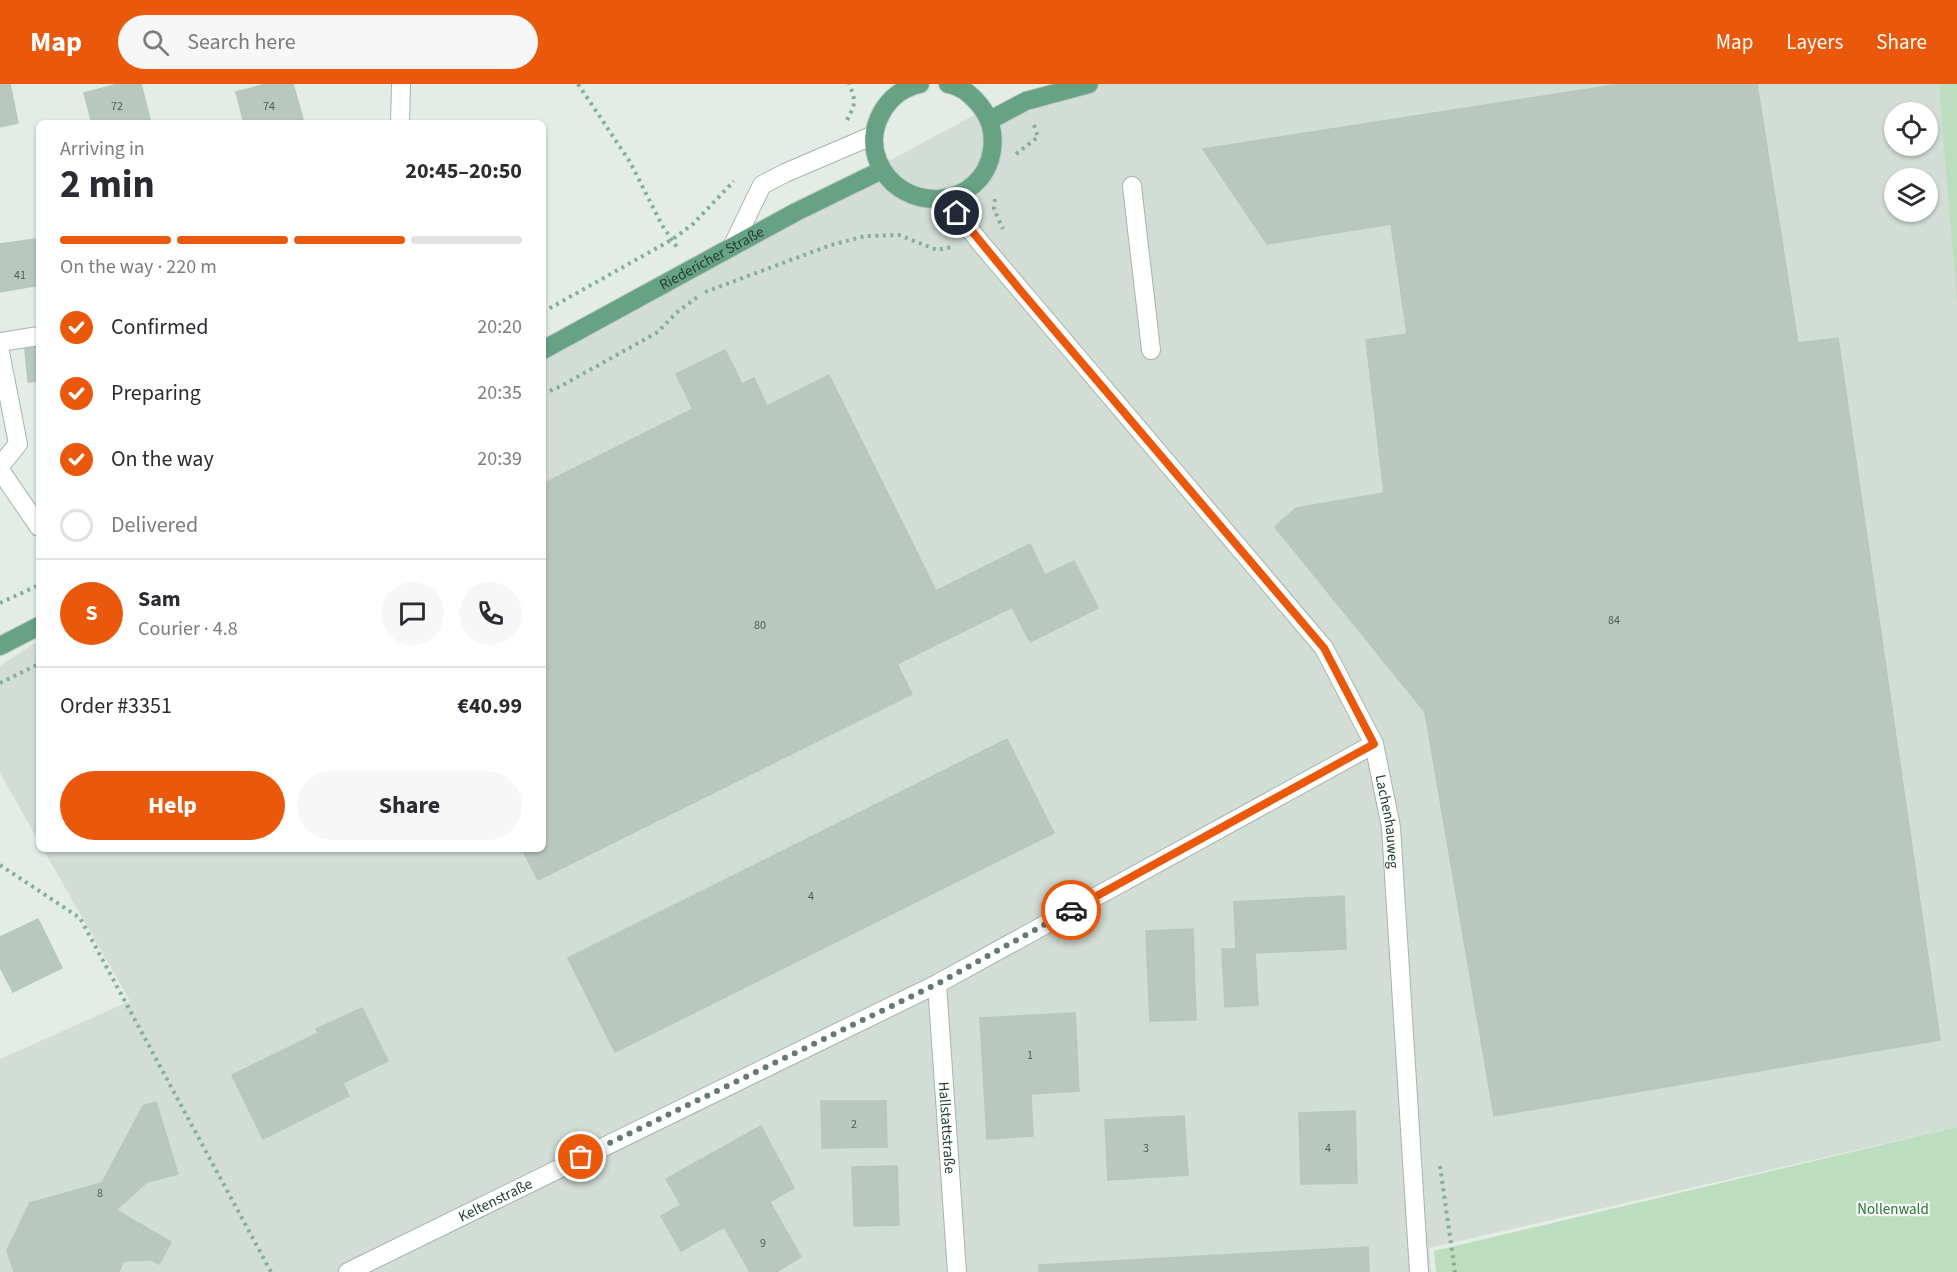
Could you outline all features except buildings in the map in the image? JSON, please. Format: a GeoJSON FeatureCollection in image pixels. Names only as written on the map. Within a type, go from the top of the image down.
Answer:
{"type":"FeatureCollection","features":[{"type":"Feature","properties":{"kind":"main road"},"geometry":{"type":"LineString","coordinates":[[920,84],[897,88],[877,123],[874,135],[874,150],[882,170],[896,187],[919,199],[946,199],[965,191],[981,177],[990,161],[993,138],[990,120],[977,100],[954,85],[948,84]]}},
{"type":"Feature","properties":{"kind":"main road"},"geometry":{"type":"LineString","coordinates":[[990,120],[1026,101],[1089,84]]}},
{"type":"Feature","properties":{"kind":"main road","name":"Riedericher Straße"},"geometry":{"type":"LineString","coordinates":[[546,348],[733,245],[882,170]]}},
{"type":"Feature","properties":{"kind":"main road"},"geometry":{"type":"LineString","coordinates":[[0,646],[36,628]]}},
{"type":"Feature","properties":{"kind":"street"},"geometry":{"type":"LineString","coordinates":[[400,120],[401,84]]}},
{"type":"Feature","properties":{"kind":"street"},"geometry":{"type":"LineString","coordinates":[[733,245],[762,185],[874,135]]}},
{"type":"Feature","properties":{"kind":"street"},"geometry":{"type":"LineString","coordinates":[[1132,186],[1151,350]]}},
{"type":"Feature","properties":{"kind":"street","name":"Lachenhauweg"},"geometry":{"type":"LineString","coordinates":[[946,199],[979,241],[1324,648],[1374,744],[1391,827],[1419,1272]]}},
{"type":"Feature","properties":{"kind":"street"},"geometry":{"type":"LineString","coordinates":[[0,342],[36,336]]}},
{"type":"Feature","properties":{"kind":"street"},"geometry":{"type":"LineString","coordinates":[[0,352],[18,444],[0,468],[36,522]]}},
{"type":"Feature","properties":{"kind":"street","name":"Keltenstraße"},"geometry":{"type":"LineString","coordinates":[[348,1272],[937,984],[1374,744]]}},
{"type":"Feature","properties":{"kind":"street","name":"Hallstattstraße"},"geometry":{"type":"LineString","coordinates":[[937,984],[957,1272]]}},
{"type":"Feature","properties":{"kind":"path"},"geometry":{"type":"LineString","coordinates":[[578,84],[630,162],[662,225],[673,239],[689,269]]}},
{"type":"Feature","properties":{"kind":"path"},"geometry":{"type":"LineString","coordinates":[[846,122],[854,108],[855,98],[849,84]]}},
{"type":"Feature","properties":{"kind":"path"},"geometry":{"type":"LineString","coordinates":[[546,310],[673,239],[693,224],[742,173]]}},
{"type":"Feature","properties":{"kind":"path"},"geometry":{"type":"LineString","coordinates":[[546,393],[590,371],[658,332],[700,294],[831,245],[866,236],[898,235],[937,250],[979,241]]}},
{"type":"Feature","properties":{"kind":"path"},"geometry":{"type":"LineString","coordinates":[[0,603],[36,586]]}},
{"type":"Feature","properties":{"kind":"path"},"geometry":{"type":"LineString","coordinates":[[0,683],[36,665]]}},
{"type":"Feature","properties":{"kind":"path"},"geometry":{"type":"LineString","coordinates":[[0,865],[80,918],[271,1272]]}},
{"type":"Feature","properties":{"kind":"shaded area"},"geometry":{"type":"Polygon","coordinates":[[[1075,84],[1940,84],[1957,277],[1957,1127],[1429,1248],[1431,1272],[0,1272],[0,1059],[130,1001],[45,852],[546,852],[546,346],[976,114],[1075,84]]]}},
{"type":"Feature","properties":{"kind":"shaded area"},"geometry":{"type":"Polygon","coordinates":[[[36,642],[36,837],[0,773],[0,666],[36,642]]]}},
{"type":"Feature","properties":{"kind":"green space"},"geometry":{"type":"Polygon","coordinates":[[[1939,84],[1957,84],[1957,303],[1939,84]]]}},
{"type":"Feature","properties":{"kind":"green space","name":"Nollenwald"},"geometry":{"type":"Polygon","coordinates":[[[1957,1127],[1957,1272],[1436,1272],[1434,1251],[1957,1127]]]}},
{"type":"Feature","properties":{"kind":"way so far"},"geometry":{"type":"LineString","coordinates":[[581,1157],[937,984],[1071,910]]}},
{"type":"Feature","properties":{"kind":"route"},"geometry":{"type":"LineString","coordinates":[[957,213],[1324,648],[1374,744],[1071,910]]}}]}
